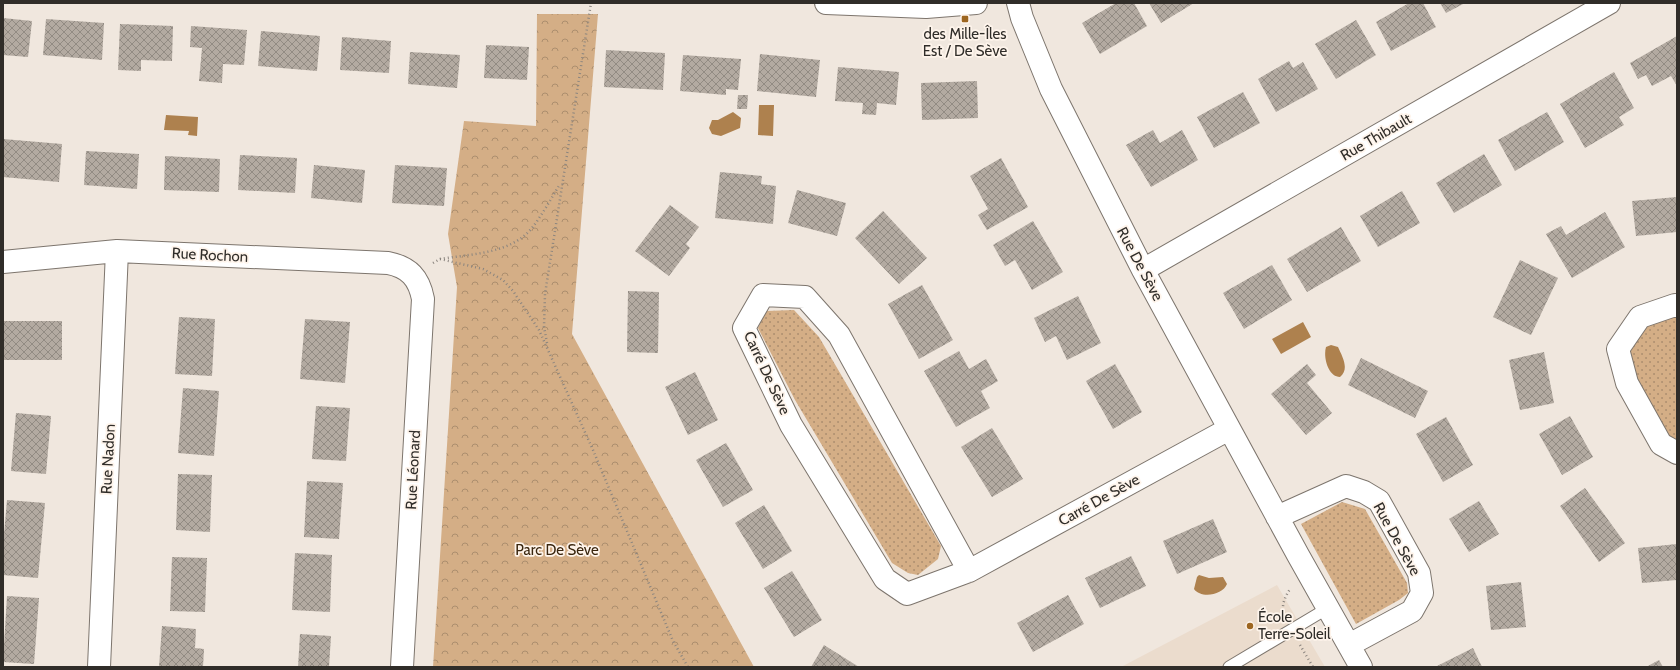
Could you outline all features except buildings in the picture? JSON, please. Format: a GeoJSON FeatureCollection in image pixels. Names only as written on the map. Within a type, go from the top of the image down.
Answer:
{"type":"FeatureCollection","features":[{"type":"Feature","properties":{"kind":"street"},"geometry":{"type":"LineString","coordinates":[[826,3],[926,7],[976,3]]}},
{"type":"Feature","properties":{"kind":"street","name":"Rue De Sève"},"geometry":{"type":"LineString","coordinates":[[1018,3],[1022,18],[1051,89],[1143,270],[1277,517],[1361,667]]}},
{"type":"Feature","properties":{"kind":"street","name":"Rue Thibault"},"geometry":{"type":"LineString","coordinates":[[1143,270],[1609,3]]}},
{"type":"Feature","properties":{"kind":"street","name":"Rue Rochon"},"geometry":{"type":"LineString","coordinates":[[3,262],[117,251],[388,263],[404,268],[413,275]]}},
{"type":"Feature","properties":{"kind":"street","name":"Rue Nadon"},"geometry":{"type":"LineString","coordinates":[[99,667],[117,251]]}},
{"type":"Feature","properties":{"kind":"street","name":"Rue Léonard"},"geometry":{"type":"LineString","coordinates":[[402,667],[423,299],[420,284],[413,275]]}},
{"type":"Feature","properties":{"kind":"street","name":"Carré De Sève"},"geometry":{"type":"LineString","coordinates":[[969,571],[839,335],[805,297],[763,295],[744,328],[791,425],[885,579],[907,594],[969,571],[1229,429]]}},
{"type":"Feature","properties":{"kind":"street"},"geometry":{"type":"LineString","coordinates":[[1677,306],[1675,305],[1640,317],[1618,349],[1627,383],[1657,437],[1661,444],[1677,453]]}},
{"type":"Feature","properties":{"kind":"street","name":"Rue De Sève"},"geometry":{"type":"LineString","coordinates":[[1277,517],[1346,486],[1364,492],[1379,501],[1419,573],[1422,593],[1412,611],[1349,645]]}},
{"type":"Feature","properties":{"kind":"lane"},"geometry":{"type":"LineString","coordinates":[[1229,667],[1328,608]]}},
{"type":"Feature","properties":{"kind":"path"},"geometry":{"type":"LineString","coordinates":[[548,348],[544,327],[545,294],[591,3]]}},
{"type":"Feature","properties":{"kind":"path"},"geometry":{"type":"LineString","coordinates":[[562,182],[531,229],[519,239],[499,249],[440,259],[483,269],[503,280],[513,291],[539,330],[673,641],[688,667]]}},
{"type":"Feature","properties":{"kind":"shaded area"},"geometry":{"type":"Polygon","coordinates":[[[759,105],[774,105],[773,136],[758,135],[759,105]]]}},
{"type":"Feature","properties":{"kind":"shaded area"},"geometry":{"type":"Polygon","coordinates":[[[733,112],[741,118],[740,128],[721,136],[712,134],[709,128],[712,120],[718,120],[733,112]]]}},
{"type":"Feature","properties":{"kind":"shaded area"},"geometry":{"type":"Polygon","coordinates":[[[166,115],[198,117],[197,136],[188,135],[189,131],[164,130],[166,115]]]}},
{"type":"Feature","properties":{"kind":"shaded area"},"geometry":{"type":"Polygon","coordinates":[[[1303,322],[1311,337],[1281,354],[1272,339],[1303,322]]]}},
{"type":"Feature","properties":{"kind":"shaded area"},"geometry":{"type":"Polygon","coordinates":[[[1331,345],[1338,347],[1343,358],[1345,366],[1343,374],[1340,377],[1332,374],[1327,366],[1325,351],[1326,347],[1331,345]]]}},
{"type":"Feature","properties":{"kind":"shaded area"},"geometry":{"type":"Polygon","coordinates":[[[1199,575],[1209,578],[1223,577],[1227,584],[1225,588],[1217,593],[1206,595],[1202,594],[1194,589],[1197,577],[1199,575]]]}},
{"type":"Feature","properties":{"kind":"shaded area","name":"École Terre-Soleil"},"geometry":{"type":"Polygon","coordinates":[[[1277,585],[1325,667],[1121,667],[1277,585]]]}},
{"type":"Feature","properties":{"kind":"green space","name":"Parc De Sève"},"geometry":{"type":"Polygon","coordinates":[[[537,14],[598,14],[572,334],[754,667],[433,667],[457,287],[448,234],[464,121],[536,126],[537,14]]]}},
{"type":"Feature","properties":{"kind":"green space"},"geometry":{"type":"Polygon","coordinates":[[[1677,306],[1677,453],[1618,349],[1640,317],[1677,306]]]}},
{"type":"Feature","properties":{"kind":"green space"},"geometry":{"type":"Polygon","coordinates":[[[794,310],[819,337],[941,546],[938,559],[918,575],[908,573],[892,563],[795,400],[758,328],[766,311],[794,310]]]}},
{"type":"Feature","properties":{"kind":"green space"},"geometry":{"type":"Polygon","coordinates":[[[1342,502],[1365,509],[1407,583],[1408,593],[1399,600],[1356,624],[1301,524],[1342,502]]]}},
{"type":"Feature","properties":{"kind":"place","name":"des Mille-Îles Est / De Sève"},"geometry":{"type":"Point","coordinates":[965,19]}},
{"type":"Feature","properties":{"kind":"place","name":"École Terre-Soleil"},"geometry":{"type":"Point","coordinates":[1250,626]}}]}
